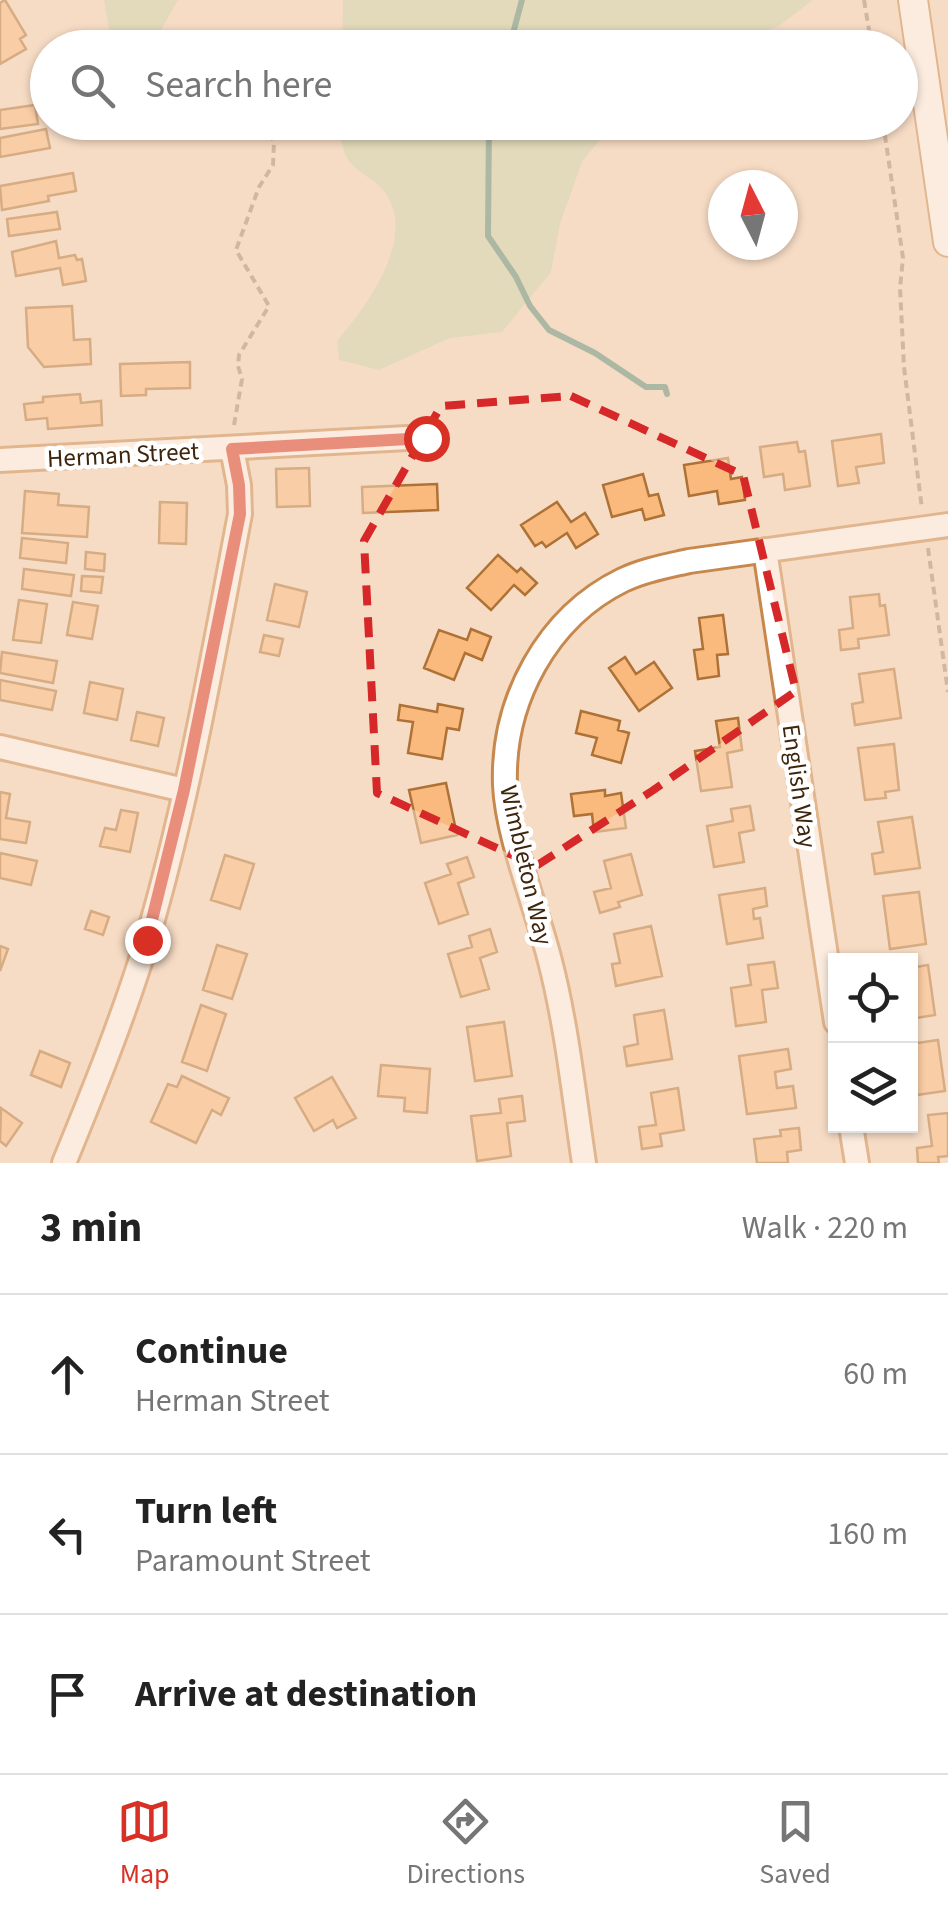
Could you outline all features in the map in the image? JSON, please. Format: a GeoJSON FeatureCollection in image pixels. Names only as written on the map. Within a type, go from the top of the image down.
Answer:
{"type":"FeatureCollection","features":[{"type":"Feature","properties":{"kind":"main road"},"geometry":{"type":"LineString","coordinates":[[913,0],[917,30]]}},
{"type":"Feature","properties":{"kind":"main road"},"geometry":{"type":"LineString","coordinates":[[918,35],[948,242]]}},
{"type":"Feature","properties":{"kind":"street","name":"Herman Street"},"geometry":{"type":"LineString","coordinates":[[0,460],[426,438]]}},
{"type":"Feature","properties":{"kind":"street"},"geometry":{"type":"LineString","coordinates":[[64,1163],[99,1078],[147,940],[184,790],[240,514],[232,449]]}},
{"type":"Feature","properties":{"kind":"street","name":"Wimbleton Way"},"geometry":{"type":"LineString","coordinates":[[584,1163],[559,1000],[505,783],[514,704],[530,670],[567,619],[603,591],[646,571],[936,526]]}},
{"type":"Feature","properties":{"kind":"street","name":"English Way"},"geometry":{"type":"LineString","coordinates":[[765,550],[828,969]]}},
{"type":"Feature","properties":{"kind":"street"},"geometry":{"type":"LineString","coordinates":[[0,747],[184,790]]}},
{"type":"Feature","properties":{"kind":"street"},"geometry":{"type":"LineString","coordinates":[[852,1133],[857,1163]]}},
{"type":"Feature","properties":{"kind":"path"},"geometry":{"type":"LineString","coordinates":[[864,0],[869,30]]}},
{"type":"Feature","properties":{"kind":"path"},"geometry":{"type":"LineString","coordinates":[[232,449],[242,379],[239,354],[270,306],[236,250],[273,164],[273,140]]}},
{"type":"Feature","properties":{"kind":"path"},"geometry":{"type":"LineString","coordinates":[[886,140],[903,258],[900,288],[904,367],[936,526],[948,692]]}},
{"type":"Feature","properties":{"kind":"highlighted area"},"geometry":{"type":"Polygon","coordinates":[[[571,396],[743,475],[796,691],[536,866],[377,793],[364,541],[441,406],[571,396]]]}},
{"type":"Feature","properties":{"kind":"green space"},"geometry":{"type":"Polygon","coordinates":[[[104,0],[178,0],[161,30],[109,30],[104,0]]]}},
{"type":"Feature","properties":{"kind":"green space"},"geometry":{"type":"Polygon","coordinates":[[[343,0],[813,0],[768,30],[342,30],[343,0]]]}},
{"type":"Feature","properties":{"kind":"green space"},"geometry":{"type":"Polygon","coordinates":[[[341,140],[599,140],[582,162],[560,224],[551,272],[502,332],[450,338],[379,370],[339,360],[337,341],[385,270],[396,228],[393,208],[383,190],[348,160],[341,140]]]}},
{"type":"Feature","properties":{"kind":"building"},"geometry":{"type":"Polygon","coordinates":[[[5,0],[26,35],[20,39],[26,49],[0,64],[0,3],[5,0]]]}},
{"type":"Feature","properties":{"kind":"building"},"geometry":{"type":"Polygon","coordinates":[[[30,106],[30,125],[0,129],[0,110],[30,106]]]}},
{"type":"Feature","properties":{"kind":"building"},"geometry":{"type":"Polygon","coordinates":[[[30,132],[30,140],[48,140],[50,148],[0,157],[0,138],[30,132]]]}},
{"type":"Feature","properties":{"kind":"building"},"geometry":{"type":"Polygon","coordinates":[[[73,173],[76,191],[2,210],[0,186],[73,173]]]}},
{"type":"Feature","properties":{"kind":"building"},"geometry":{"type":"Polygon","coordinates":[[[57,212],[60,229],[9,236],[7,219],[57,212]]]}},
{"type":"Feature","properties":{"kind":"building"},"geometry":{"type":"Polygon","coordinates":[[[56,241],[59,258],[75,255],[77,260],[82,259],[86,281],[63,285],[60,268],[16,276],[12,252],[56,241]]]}},
{"type":"Feature","properties":{"kind":"building"},"geometry":{"type":"Polygon","coordinates":[[[72,306],[74,340],[90,339],[91,364],[44,367],[28,347],[26,308],[72,306]]]}},
{"type":"Feature","properties":{"kind":"building"},"geometry":{"type":"Polygon","coordinates":[[[190,362],[190,388],[146,389],[146,395],[121,396],[120,364],[190,362]]]}},
{"type":"Feature","properties":{"kind":"building"},"geometry":{"type":"Polygon","coordinates":[[[80,394],[81,403],[101,401],[102,425],[48,429],[47,418],[26,420],[24,404],[43,402],[43,397],[80,394]]]}},
{"type":"Feature","properties":{"kind":"building"},"geometry":{"type":"Polygon","coordinates":[[[881,434],[884,463],[856,467],[859,483],[838,486],[832,441],[881,434]]]}},
{"type":"Feature","properties":{"kind":"building"},"geometry":{"type":"Polygon","coordinates":[[[797,442],[799,452],[805,451],[810,486],[785,490],[783,474],[764,477],[760,447],[797,442]]]}},
{"type":"Feature","properties":{"kind":"building"},"geometry":{"type":"Polygon","coordinates":[[[728,458],[731,479],[742,477],[745,500],[719,504],[717,491],[689,496],[684,465],[728,458]]]}},
{"type":"Feature","properties":{"kind":"building"},"geometry":{"type":"Polygon","coordinates":[[[309,468],[310,506],[277,507],[276,469],[309,468]]]}},
{"type":"Feature","properties":{"kind":"building"},"geometry":{"type":"Polygon","coordinates":[[[643,474],[649,496],[658,494],[664,515],[645,520],[642,509],[612,517],[603,485],[643,474]]]}},
{"type":"Feature","properties":{"kind":"building"},"geometry":{"type":"Polygon","coordinates":[[[437,484],[438,510],[363,513],[362,487],[437,484]]]}},
{"type":"Feature","properties":{"kind":"building"},"geometry":{"type":"Polygon","coordinates":[[[25,491],[59,494],[58,505],[89,507],[87,537],[22,533],[25,491]]]}},
{"type":"Feature","properties":{"kind":"building"},"geometry":{"type":"Polygon","coordinates":[[[160,502],[187,503],[186,544],[159,543],[160,502]]]}},
{"type":"Feature","properties":{"kind":"building"},"geometry":{"type":"Polygon","coordinates":[[[557,502],[571,522],[585,513],[598,534],[576,548],[567,533],[546,547],[542,542],[535,546],[521,525],[557,502]]]}},
{"type":"Feature","properties":{"kind":"building"},"geometry":{"type":"Polygon","coordinates":[[[22,538],[68,543],[66,563],[20,558],[22,538]]]}},
{"type":"Feature","properties":{"kind":"building"},"geometry":{"type":"Polygon","coordinates":[[[86,552],[105,554],[104,571],[85,569],[86,552]]]}},
{"type":"Feature","properties":{"kind":"building"},"geometry":{"type":"Polygon","coordinates":[[[498,555],[537,583],[525,595],[514,585],[491,610],[467,588],[498,555]]]}},
{"type":"Feature","properties":{"kind":"building"},"geometry":{"type":"Polygon","coordinates":[[[24,569],[74,575],[71,596],[22,589],[24,569]]]}},
{"type":"Feature","properties":{"kind":"building"},"geometry":{"type":"Polygon","coordinates":[[[82,576],[103,577],[101,593],[81,591],[82,576]]]}},
{"type":"Feature","properties":{"kind":"building"},"geometry":{"type":"Polygon","coordinates":[[[275,584],[307,592],[299,627],[267,620],[275,584]]]}},
{"type":"Feature","properties":{"kind":"building"},"geometry":{"type":"Polygon","coordinates":[[[879,594],[880,606],[885,605],[889,635],[858,639],[859,648],[841,650],[839,630],[853,628],[850,597],[879,594]]]}},
{"type":"Feature","properties":{"kind":"building"},"geometry":{"type":"Polygon","coordinates":[[[19,600],[47,604],[41,643],[13,640],[19,600]]]}},
{"type":"Feature","properties":{"kind":"building"},"geometry":{"type":"Polygon","coordinates":[[[73,602],[98,606],[92,639],[67,635],[73,602]]]}},
{"type":"Feature","properties":{"kind":"building"},"geometry":{"type":"Polygon","coordinates":[[[723,615],[728,654],[717,655],[719,676],[698,679],[694,650],[703,649],[699,618],[723,615]]]}},
{"type":"Feature","properties":{"kind":"building"},"geometry":{"type":"Polygon","coordinates":[[[471,629],[491,637],[482,660],[465,653],[454,680],[424,668],[439,630],[467,640],[471,629]]]}},
{"type":"Feature","properties":{"kind":"building"},"geometry":{"type":"Polygon","coordinates":[[[264,635],[283,639],[279,656],[260,652],[264,635]]]}},
{"type":"Feature","properties":{"kind":"building"},"geometry":{"type":"Polygon","coordinates":[[[2,652],[57,661],[53,683],[0,673],[2,652]]]}},
{"type":"Feature","properties":{"kind":"building"},"geometry":{"type":"Polygon","coordinates":[[[625,657],[636,674],[654,662],[672,688],[639,711],[609,668],[625,657]]]}},
{"type":"Feature","properties":{"kind":"building"},"geometry":{"type":"Polygon","coordinates":[[[894,669],[901,718],[855,725],[852,704],[863,702],[859,674],[894,669]]]}},
{"type":"Feature","properties":{"kind":"building"},"geometry":{"type":"Polygon","coordinates":[[[0,680],[56,691],[52,710],[0,700],[0,680]]]}},
{"type":"Feature","properties":{"kind":"building"},"geometry":{"type":"Polygon","coordinates":[[[90,682],[123,689],[117,720],[84,713],[90,682]]]}},
{"type":"Feature","properties":{"kind":"building"},"geometry":{"type":"Polygon","coordinates":[[[438,704],[463,709],[459,730],[447,728],[442,759],[408,753],[413,722],[398,720],[400,705],[437,712],[438,704]]]}},
{"type":"Feature","properties":{"kind":"building"},"geometry":{"type":"Polygon","coordinates":[[[581,711],[620,721],[618,730],[629,733],[621,763],[592,755],[597,738],[576,733],[581,711]]]}},
{"type":"Feature","properties":{"kind":"building"},"geometry":{"type":"Polygon","coordinates":[[[137,712],[164,718],[158,746],[131,740],[137,712]]]}},
{"type":"Feature","properties":{"kind":"building"},"geometry":{"type":"Polygon","coordinates":[[[738,718],[742,750],[727,753],[732,787],[701,791],[695,751],[720,747],[716,721],[738,718]]]}},
{"type":"Feature","properties":{"kind":"building"},"geometry":{"type":"Polygon","coordinates":[[[894,744],[899,790],[885,792],[886,798],[865,800],[858,748],[894,744]]]}},
{"type":"Feature","properties":{"kind":"building"},"geometry":{"type":"Polygon","coordinates":[[[446,783],[457,835],[421,843],[409,790],[446,783]]]}},
{"type":"Feature","properties":{"kind":"building"},"geometry":{"type":"Polygon","coordinates":[[[605,790],[605,796],[621,793],[626,828],[594,832],[592,814],[574,816],[571,794],[605,790]]]}},
{"type":"Feature","properties":{"kind":"building"},"geometry":{"type":"Polygon","coordinates":[[[0,792],[10,794],[6,818],[30,822],[26,843],[0,839],[0,792]]]}},
{"type":"Feature","properties":{"kind":"building"},"geometry":{"type":"Polygon","coordinates":[[[750,806],[754,830],[739,833],[744,862],[714,867],[707,826],[733,821],[731,809],[750,806]]]}},
{"type":"Feature","properties":{"kind":"building"},"geometry":{"type":"Polygon","coordinates":[[[121,810],[138,813],[130,852],[100,846],[105,828],[116,830],[121,810]]]}},
{"type":"Feature","properties":{"kind":"building"},"geometry":{"type":"Polygon","coordinates":[[[912,817],[920,868],[875,874],[872,854],[883,852],[878,822],[912,817]]]}},
{"type":"Feature","properties":{"kind":"building"},"geometry":{"type":"Polygon","coordinates":[[[0,853],[37,861],[31,885],[0,878],[0,853]]]}},
{"type":"Feature","properties":{"kind":"building"},"geometry":{"type":"Polygon","coordinates":[[[631,854],[642,895],[618,902],[620,907],[600,913],[594,892],[611,888],[604,861],[631,854]]]}},
{"type":"Feature","properties":{"kind":"building"},"geometry":{"type":"Polygon","coordinates":[[[225,855],[254,864],[240,909],[211,900],[225,855]]]}},
{"type":"Feature","properties":{"kind":"building"},"geometry":{"type":"Polygon","coordinates":[[[467,857],[474,877],[458,883],[468,914],[439,924],[425,883],[451,874],[447,864],[467,857]]]}},
{"type":"Feature","properties":{"kind":"building"},"geometry":{"type":"Polygon","coordinates":[[[765,888],[767,906],[753,909],[754,919],[760,918],[763,938],[727,944],[719,895],[765,888]]]}},
{"type":"Feature","properties":{"kind":"building"},"geometry":{"type":"Polygon","coordinates":[[[919,892],[926,944],[890,949],[883,896],[919,892]]]}},
{"type":"Feature","properties":{"kind":"building"},"geometry":{"type":"Polygon","coordinates":[[[91,911],[109,917],[103,935],[85,929],[91,911]]]}},
{"type":"Feature","properties":{"kind":"building"},"geometry":{"type":"Polygon","coordinates":[[[651,926],[662,976],[616,986],[612,964],[620,963],[614,934],[651,926]]]}},
{"type":"Feature","properties":{"kind":"building"},"geometry":{"type":"Polygon","coordinates":[[[490,929],[497,952],[480,958],[489,989],[461,997],[448,954],[472,947],[469,936],[490,929]]]}},
{"type":"Feature","properties":{"kind":"building"},"geometry":{"type":"Polygon","coordinates":[[[217,945],[247,954],[232,999],[203,990],[217,945]]]}},
{"type":"Feature","properties":{"kind":"building"},"geometry":{"type":"Polygon","coordinates":[[[0,946],[8,949],[0,971],[0,946]]]}},
{"type":"Feature","properties":{"kind":"building"},"geometry":{"type":"Polygon","coordinates":[[[774,962],[778,988],[762,990],[766,1022],[736,1026],[731,988],[751,985],[748,965],[774,962]]]}},
{"type":"Feature","properties":{"kind":"building"},"geometry":{"type":"Polygon","coordinates":[[[928,965],[935,1015],[918,1018],[918,967],[928,965]]]}},
{"type":"Feature","properties":{"kind":"building"},"geometry":{"type":"Polygon","coordinates":[[[201,1005],[226,1014],[207,1071],[182,1062],[201,1005]]]}},
{"type":"Feature","properties":{"kind":"building"},"geometry":{"type":"Polygon","coordinates":[[[664,1010],[672,1059],[627,1066],[624,1047],[638,1044],[634,1015],[664,1010]]]}},
{"type":"Feature","properties":{"kind":"building"},"geometry":{"type":"Polygon","coordinates":[[[504,1022],[512,1076],[475,1081],[467,1027],[504,1022]]]}},
{"type":"Feature","properties":{"kind":"building"},"geometry":{"type":"Polygon","coordinates":[[[938,1040],[945,1091],[918,1095],[918,1043],[938,1040]]]}},
{"type":"Feature","properties":{"kind":"building"},"geometry":{"type":"Polygon","coordinates":[[[788,1049],[791,1069],[775,1072],[777,1088],[793,1086],[796,1108],[747,1114],[739,1056],[788,1049]]]}},
{"type":"Feature","properties":{"kind":"building"},"geometry":{"type":"Polygon","coordinates":[[[40,1051],[70,1063],[61,1087],[31,1075],[40,1051]]]}},
{"type":"Feature","properties":{"kind":"building"},"geometry":{"type":"Polygon","coordinates":[[[381,1065],[430,1069],[427,1113],[404,1111],[405,1098],[378,1096],[381,1065]]]}},
{"type":"Feature","properties":{"kind":"building"},"geometry":{"type":"Polygon","coordinates":[[[182,1076],[229,1098],[221,1115],[212,1110],[196,1143],[151,1122],[168,1084],[177,1087],[182,1076]]]}},
{"type":"Feature","properties":{"kind":"building"},"geometry":{"type":"Polygon","coordinates":[[[332,1077],[356,1118],[337,1128],[333,1120],[314,1131],[295,1098],[332,1077]]]}},
{"type":"Feature","properties":{"kind":"building"},"geometry":{"type":"Polygon","coordinates":[[[678,1088],[684,1130],[660,1134],[662,1146],[642,1149],[639,1127],[656,1125],[651,1093],[678,1088]]]}},
{"type":"Feature","properties":{"kind":"building"},"geometry":{"type":"Polygon","coordinates":[[[522,1096],[525,1121],[507,1123],[511,1156],[477,1161],[471,1116],[501,1113],[499,1099],[522,1096]]]}},
{"type":"Feature","properties":{"kind":"building"},"geometry":{"type":"Polygon","coordinates":[[[1,1108],[22,1123],[6,1146],[0,1141],[1,1108]]]}},
{"type":"Feature","properties":{"kind":"building"},"geometry":{"type":"Polygon","coordinates":[[[948,1113],[948,1156],[938,1157],[939,1163],[918,1163],[917,1148],[932,1146],[928,1115],[948,1113]]]}},
{"type":"Feature","properties":{"kind":"building"},"geometry":{"type":"Polygon","coordinates":[[[799,1128],[801,1150],[787,1152],[788,1163],[757,1163],[754,1139],[781,1136],[780,1130],[799,1128]]]}},
{"type":"Feature","properties":{"kind":"waterway"},"geometry":{"type":"LineString","coordinates":[[514,30],[522,0]]}},
{"type":"Feature","properties":{"kind":"waterway"},"geometry":{"type":"LineString","coordinates":[[489,140],[488,236],[530,306],[549,330],[595,353],[646,387],[665,387],[667,394]]}},
{"type":"Feature","properties":{"kind":"route"},"geometry":{"type":"LineString","coordinates":[[147,940],[184,790],[240,514],[232,449],[426,438]]}}]}
